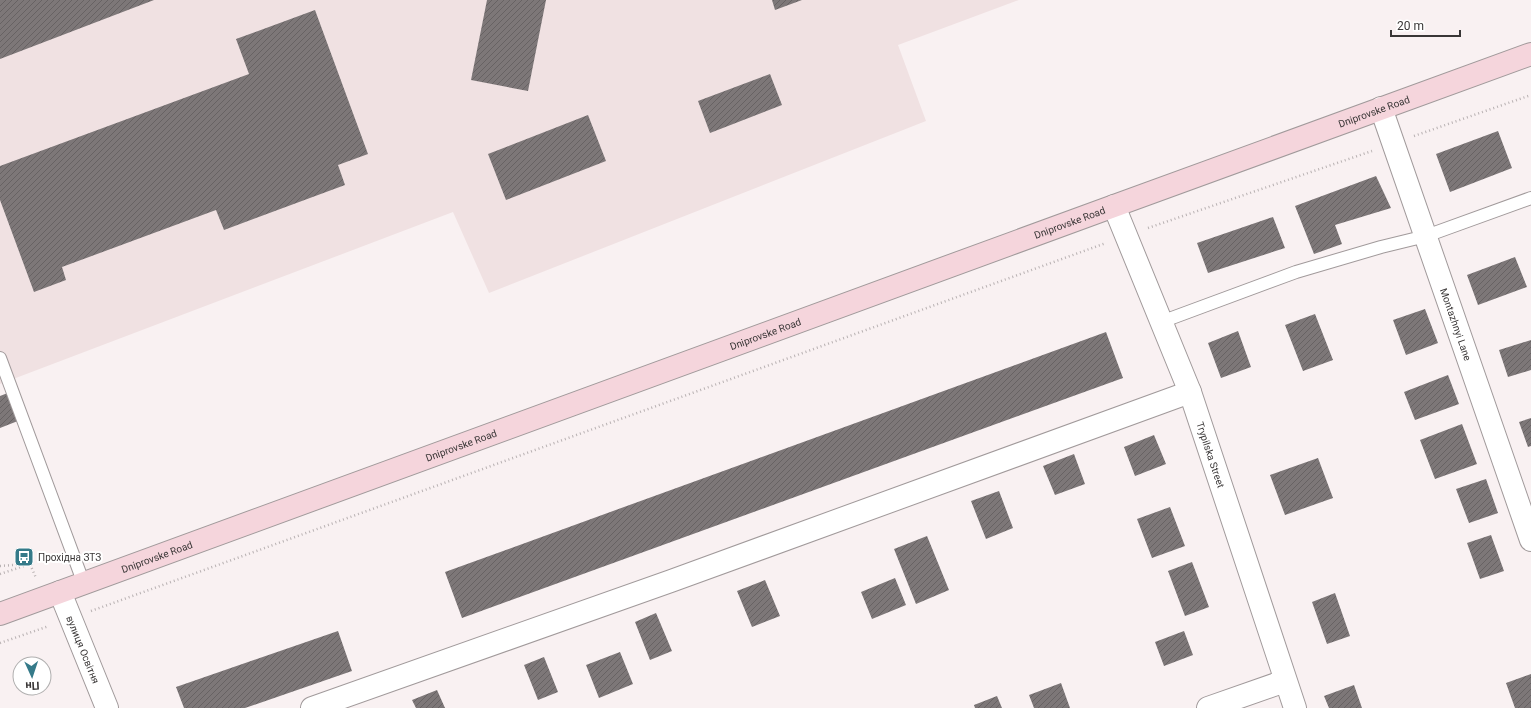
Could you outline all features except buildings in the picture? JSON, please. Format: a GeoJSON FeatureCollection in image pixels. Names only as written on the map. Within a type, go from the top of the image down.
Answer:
{"type":"FeatureCollection","features":[{"type":"Feature","properties":{"kind":"street","name":"Dniprovske Road"},"geometry":{"type":"LineString","coordinates":[[0,614],[1531,54]]}},
{"type":"Feature","properties":{"kind":"street","name":"Montazhnyi Lane"},"geometry":{"type":"LineString","coordinates":[[1381,108],[1531,540]]}},
{"type":"Feature","properties":{"kind":"street","name":"Trypilska Street"},"geometry":{"type":"LineString","coordinates":[[1114,206],[1190,392],[1295,708]]}},
{"type":"Feature","properties":{"kind":"street"},"geometry":{"type":"LineString","coordinates":[[312,708],[671,581],[1190,392]]}},
{"type":"Feature","properties":{"kind":"street","name":"вулиця Освітня"},"geometry":{"type":"LineString","coordinates":[[60,592],[107,708]]}},
{"type":"Feature","properties":{"kind":"street"},"geometry":{"type":"LineString","coordinates":[[1208,708],[1285,681]]}},
{"type":"Feature","properties":{"kind":"lane"},"geometry":{"type":"LineString","coordinates":[[1161,322],[1296,272],[1381,246],[1426,236],[1531,198]]}},
{"type":"Feature","properties":{"kind":"lane"},"geometry":{"type":"LineString","coordinates":[[0,358],[84,584]]}},
{"type":"Feature","properties":{"kind":"path"},"geometry":{"type":"LineString","coordinates":[[0,643],[1126,236],[1531,95]]}},
{"type":"Feature","properties":{"kind":"path"},"geometry":{"type":"LineString","coordinates":[[0,566],[30,564]]}},
{"type":"Feature","properties":{"kind":"shaded area"},"geometry":{"type":"Polygon","coordinates":[[[0,0],[1019,0],[898,45],[926,121],[489,293],[453,212],[0,384],[0,0]]]}},
{"type":"Feature","properties":{"kind":"place","name":"Прохідна ЗТЗ"},"geometry":{"type":"Point","coordinates":[24,557]}}]}
